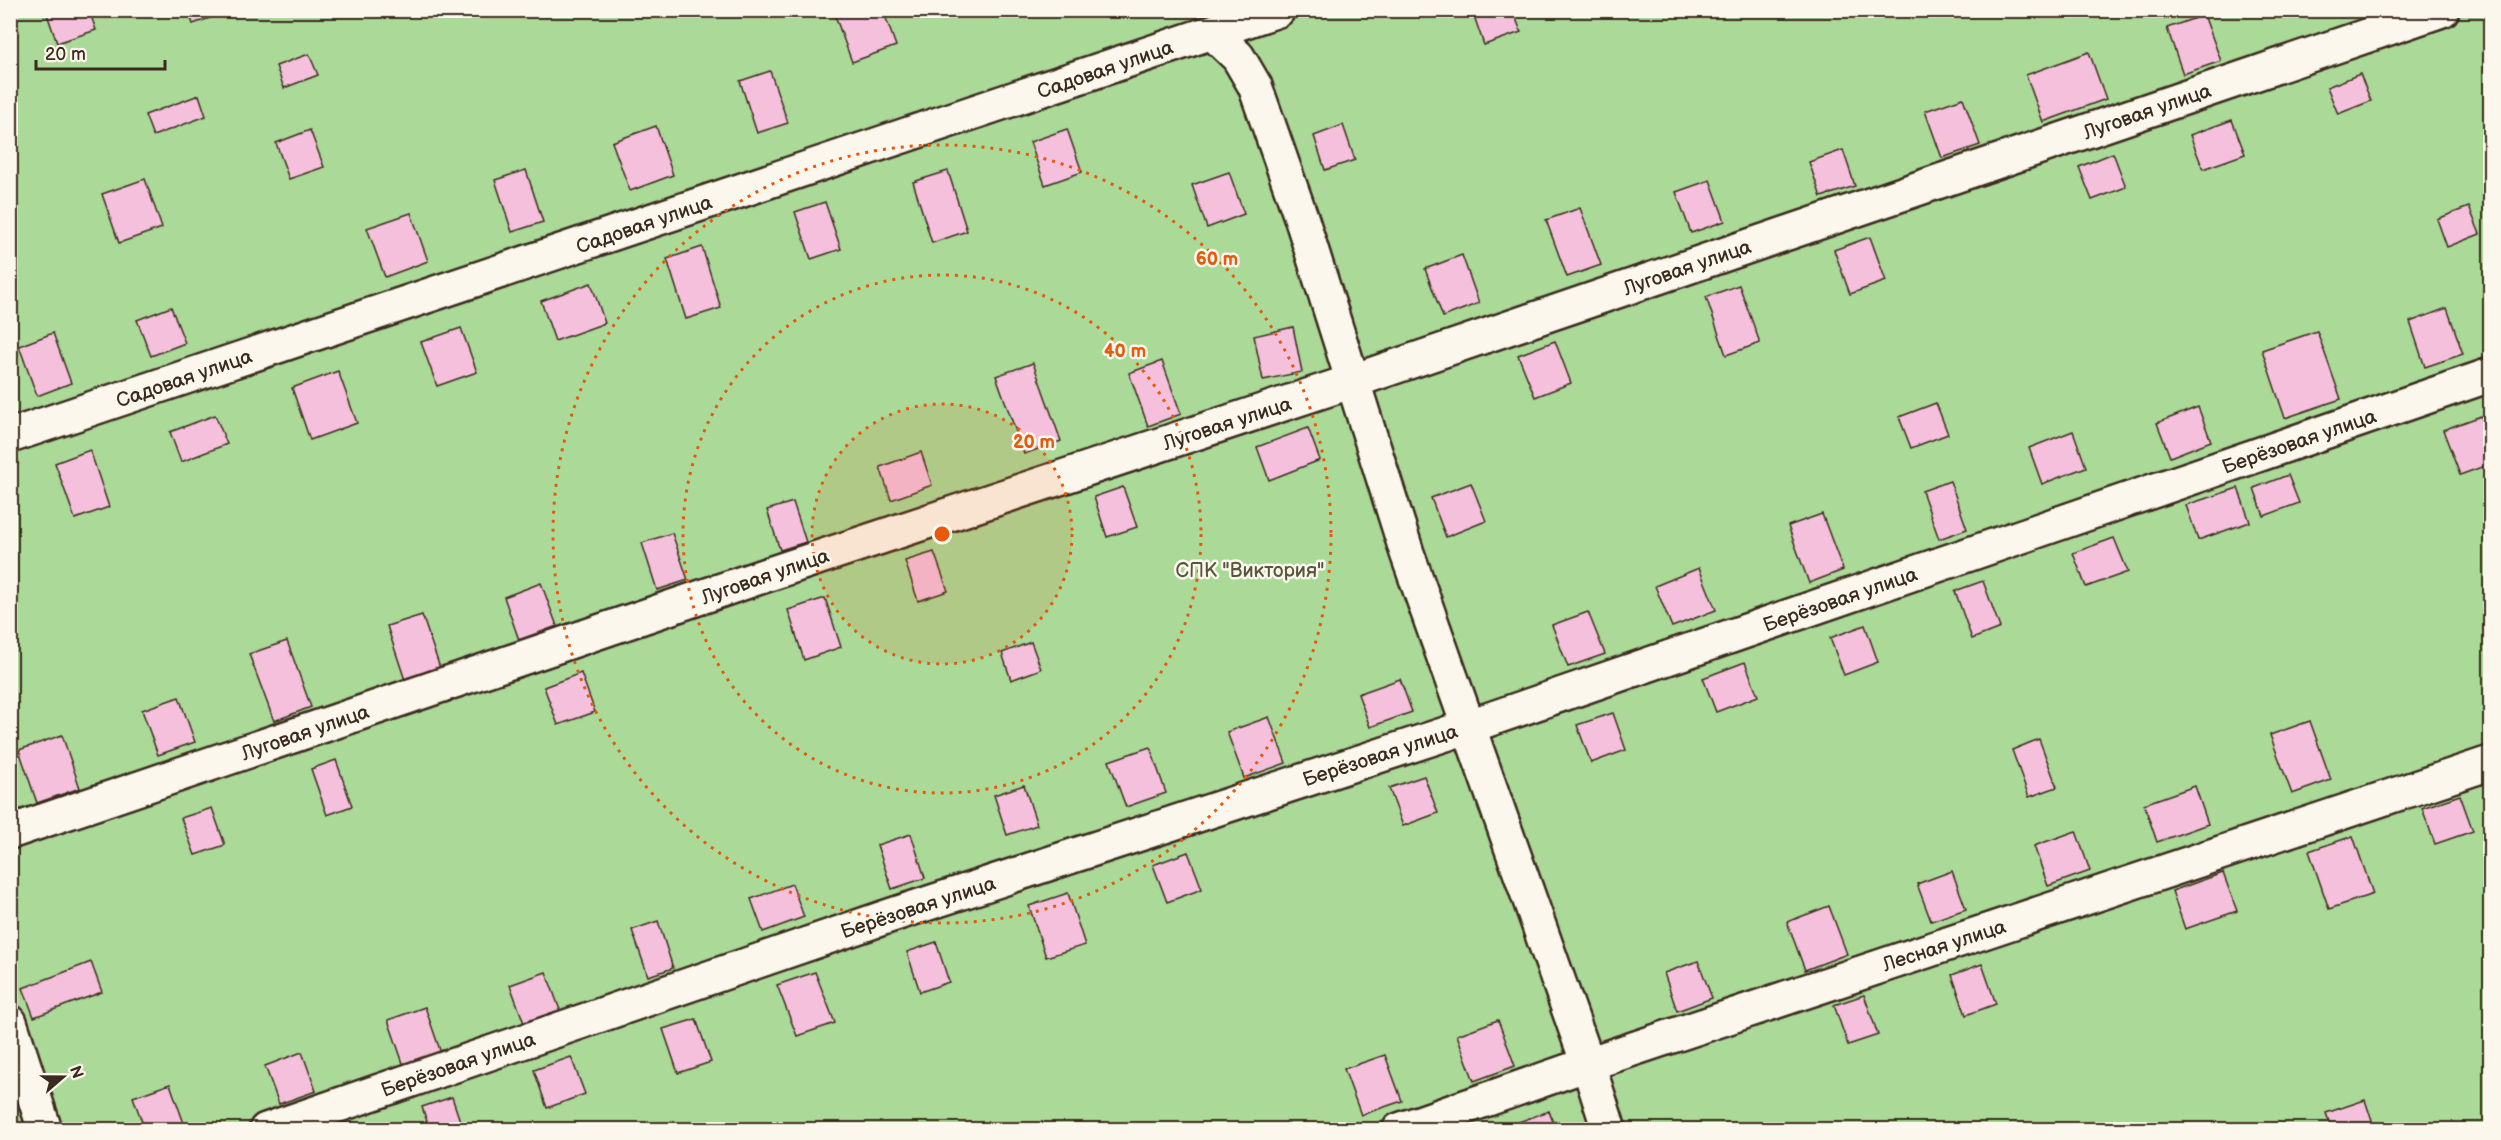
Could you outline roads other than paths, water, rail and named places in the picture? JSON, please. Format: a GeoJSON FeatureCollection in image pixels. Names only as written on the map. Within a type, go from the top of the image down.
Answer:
{"type":"FeatureCollection","features":[{"type":"Feature","properties":{"kind":"street","name":"Садовая улица"},"geometry":{"type":"LineString","coordinates":[[10,436],[1278,10]]}},
{"type":"Feature","properties":{"kind":"street","name":"Луговая улица"},"geometry":{"type":"LineString","coordinates":[[10,832],[763,576],[1353,381],[2442,10]]}},
{"type":"Feature","properties":{"kind":"street"},"geometry":{"type":"LineString","coordinates":[[1213,33],[1238,57],[1255,87],[1301,217],[1407,553],[1588,1064],[1609,1130]]}},
{"type":"Feature","properties":{"kind":"street","name":"Берёзовая улица"},"geometry":{"type":"LineString","coordinates":[[266,1130],[889,916],[1467,727],[2490,375]]}},
{"type":"Feature","properties":{"kind":"street","name":"Лесная улица"},"geometry":{"type":"LineString","coordinates":[[1399,1130],[1588,1064],[2490,763]]}},
{"type":"Feature","properties":{"kind":"street"},"geometry":{"type":"LineString","coordinates":[[10,1022],[45,1130]]}},
{"type":"Feature","properties":{"kind":"park label","name":"СПК \"Виктория\""},"geometry":{"type":"Point","coordinates":[1250,570]}}]}
